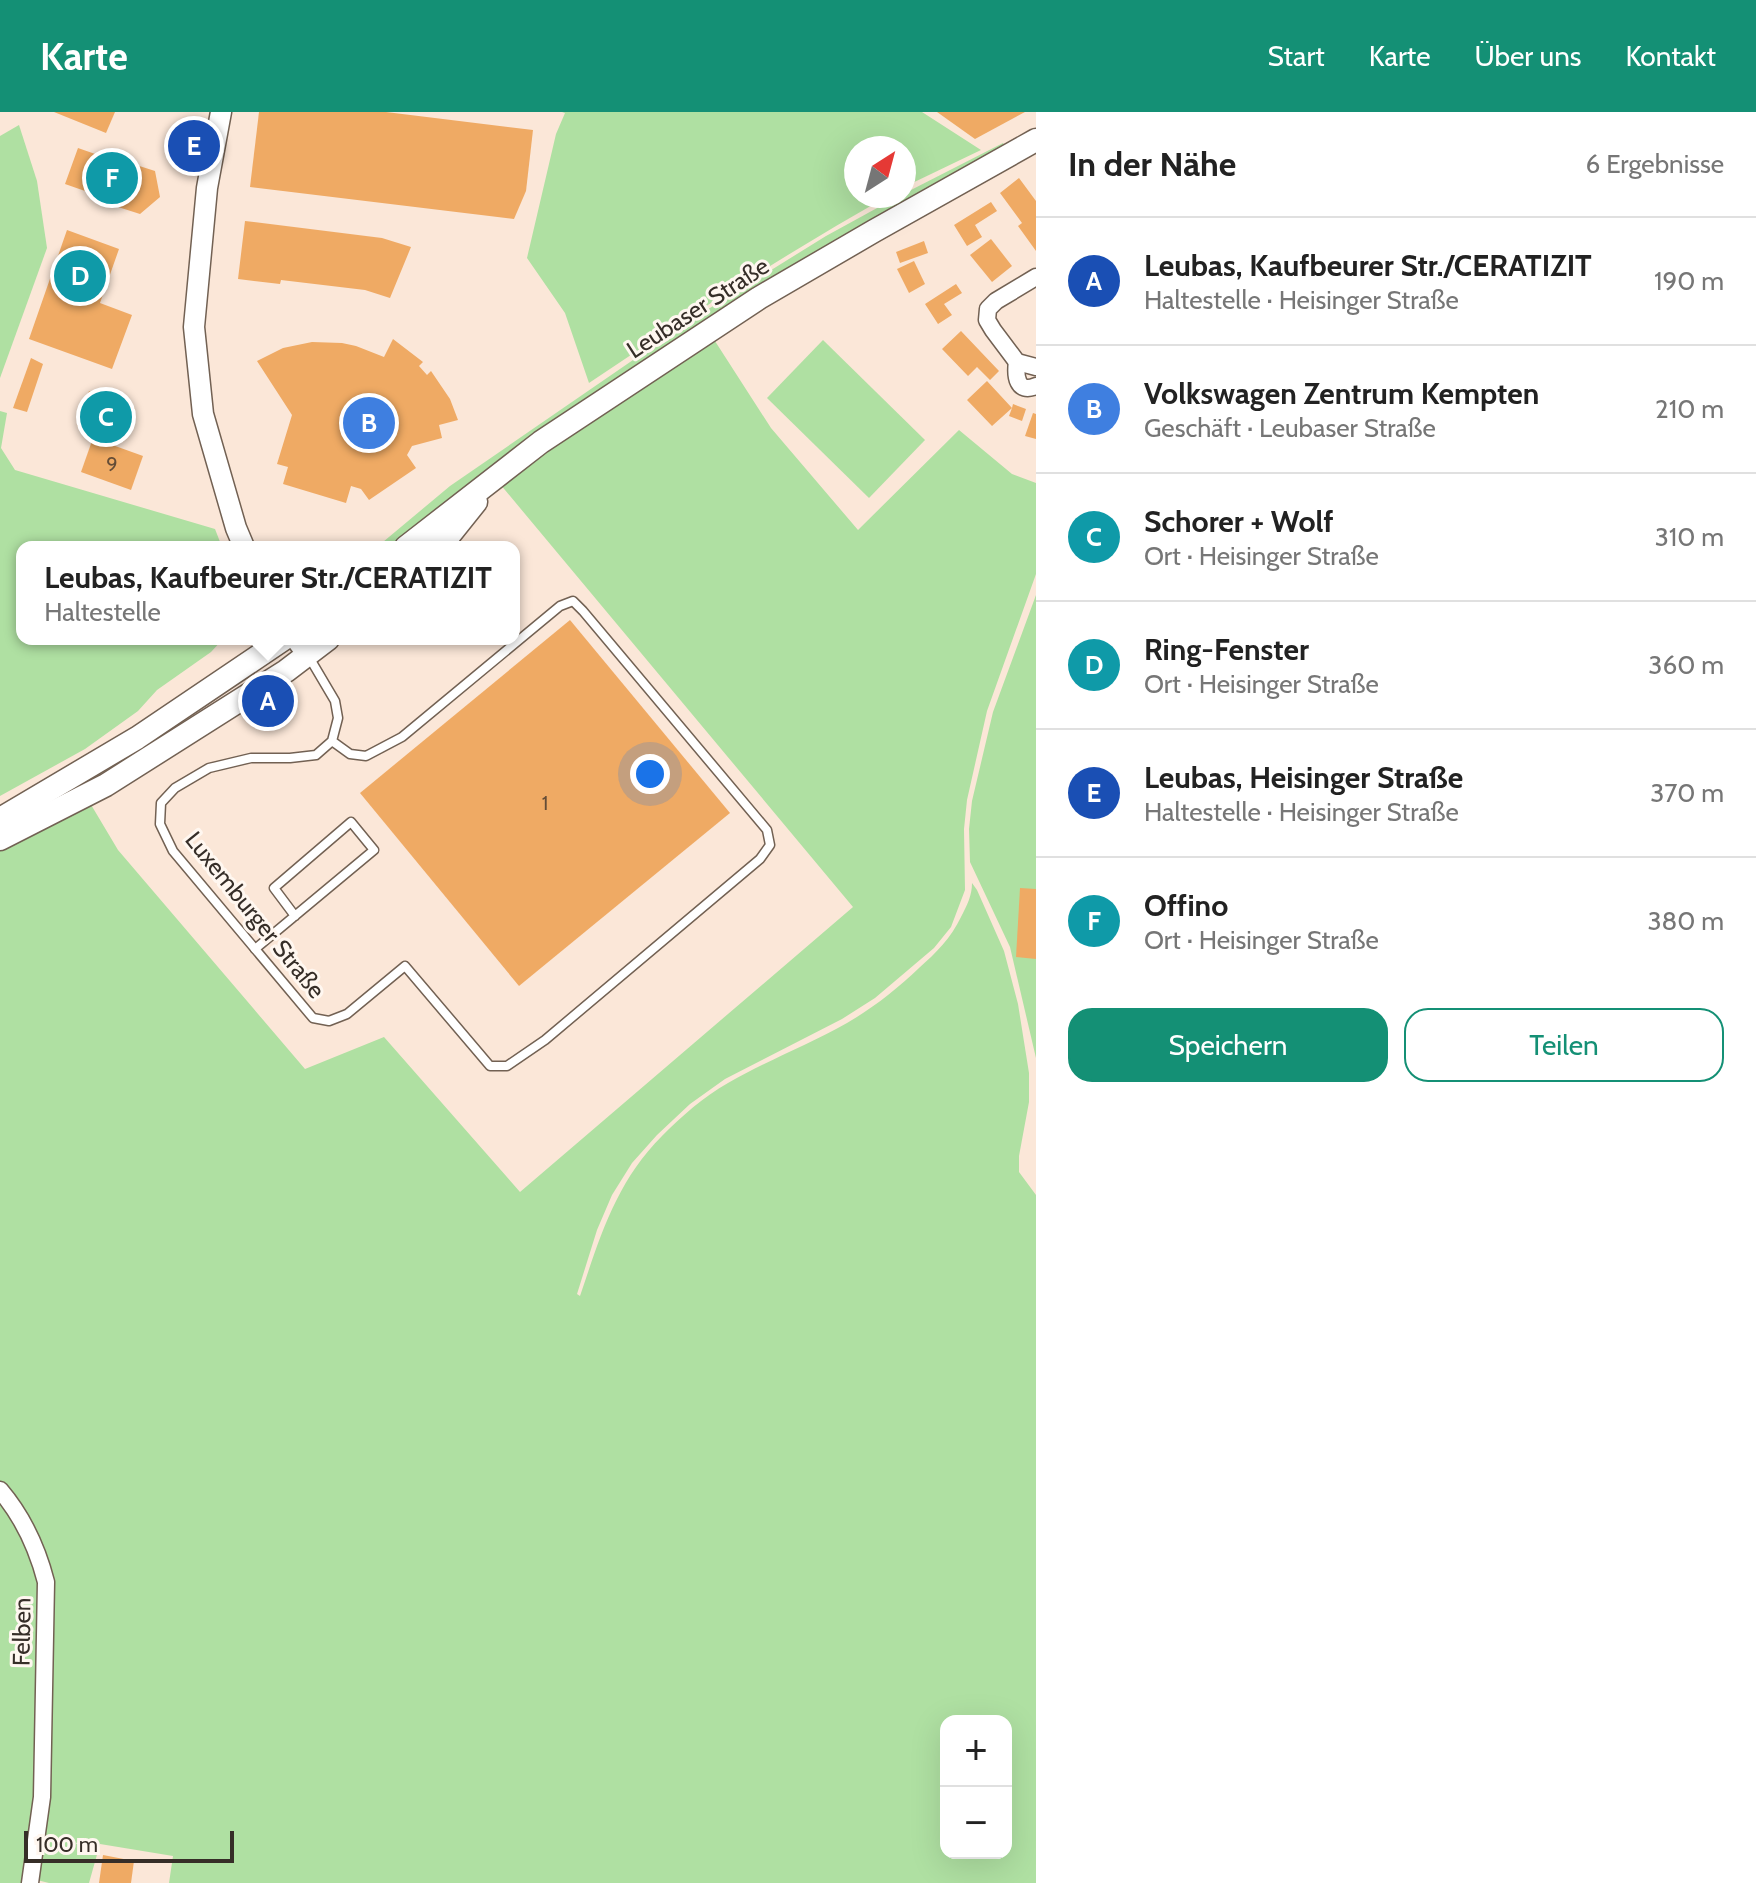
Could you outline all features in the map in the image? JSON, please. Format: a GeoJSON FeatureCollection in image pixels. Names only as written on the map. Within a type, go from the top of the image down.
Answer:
{"type":"FeatureCollection","features":[{"type":"Feature","properties":{"kind":"main road","name":"Leubaser Straße"},"geometry":{"type":"LineString","coordinates":[[414,541],[541,442],[759,298],[1036,140]]}},
{"type":"Feature","properties":{"kind":"main road"},"geometry":{"type":"LineString","coordinates":[[445,541],[493,478]]}},
{"type":"Feature","properties":{"kind":"main road"},"geometry":{"type":"LineString","coordinates":[[0,819],[137,738],[275,645]]}},
{"type":"Feature","properties":{"kind":"main road"},"geometry":{"type":"LineString","coordinates":[[0,839],[106,785],[286,671],[302,647]]}},
{"type":"Feature","properties":{"kind":"street"},"geometry":{"type":"LineString","coordinates":[[221,112],[207,188],[194,327],[203,414],[241,541]]}},
{"type":"Feature","properties":{"kind":"street"},"geometry":{"type":"LineString","coordinates":[[1036,277],[996,301],[988,309],[987,320],[1017,362],[1019,384],[1031,388],[1036,386]]}},
{"type":"Feature","properties":{"kind":"street"},"geometry":{"type":"LineString","coordinates":[[1017,362],[1036,367]]}},
{"type":"Feature","properties":{"kind":"street","name":"Felben"},"geometry":{"type":"LineString","coordinates":[[0,1490],[28,1528],[46,1582],[42,1797],[30,1883]]}},
{"type":"Feature","properties":{"kind":"lane","name":"Luxemburger Straße"},"geometry":{"type":"LineString","coordinates":[[513,645],[402,737],[366,756],[350,754],[332,741],[316,755],[251,758],[209,768],[175,788],[161,803],[160,824],[173,851],[313,1018],[329,1021],[347,1014],[405,966],[490,1066],[507,1066],[545,1040],[760,859],[770,845],[767,830],[573,601],[560,606],[520,639]]}},
{"type":"Feature","properties":{"kind":"lane"},"geometry":{"type":"LineString","coordinates":[[302,647],[335,701],[338,718],[332,741]]}},
{"type":"Feature","properties":{"kind":"lane"},"geometry":{"type":"LineString","coordinates":[[255,949],[295,916],[374,850],[351,822],[274,888],[295,916]]}},
{"type":"Feature","properties":{"kind":"green space"},"geometry":{"type":"Polygon","coordinates":[[[562,112],[922,112],[981,150],[916,181],[916,136],[844,136],[844,208],[867,208],[737,286],[589,383],[565,313],[527,258],[556,134],[565,113],[562,112]]]}},
{"type":"Feature","properties":{"kind":"green space"},"geometry":{"type":"Polygon","coordinates":[[[19,125],[37,181],[47,248],[0,378],[0,136],[19,125]]]}},
{"type":"Feature","properties":{"kind":"green space"},"geometry":{"type":"Polygon","coordinates":[[[1003,143],[1008,150],[916,207],[916,187],[1003,143]]]}},
{"type":"Feature","properties":{"kind":"green space"},"geometry":{"type":"Polygon","coordinates":[[[877,208],[915,208],[483,476],[401,541],[384,541],[450,486],[697,316],[877,208]]]}},
{"type":"Feature","properties":{"kind":"green space"},"geometry":{"type":"Polygon","coordinates":[[[713,338],[771,428],[858,530],[959,430],[1012,474],[1036,483],[1036,574],[987,711],[967,800],[965,890],[951,927],[934,948],[875,998],[842,1019],[725,1079],[690,1104],[657,1135],[632,1163],[612,1195],[597,1230],[577,1294],[580,1296],[621,1191],[662,1136],[719,1088],[847,1023],[893,991],[948,938],[967,904],[972,883],[1004,951],[1018,1004],[1029,1073],[1029,1102],[1019,1172],[1036,1195],[1036,1883],[169,1883],[173,1856],[100,1844],[89,1883],[37,1880],[50,1580],[0,1483],[0,845],[90,803],[118,850],[305,1069],[384,1037],[520,1192],[853,907],[500,484],[713,338]]]}},
{"type":"Feature","properties":{"kind":"green space"},"geometry":{"type":"Polygon","coordinates":[[[823,340],[925,440],[869,498],[767,398],[823,340]]]}},
{"type":"Feature","properties":{"kind":"green space"},"geometry":{"type":"Polygon","coordinates":[[[0,411],[7,413],[1,448],[15,470],[215,529],[220,541],[16,541],[16,645],[217,645],[157,690],[138,711],[85,749],[0,796],[0,411]]]}},
{"type":"Feature","properties":{"kind":"green space"},"geometry":{"type":"Polygon","coordinates":[[[1036,595],[1036,1058],[1010,947],[970,862],[969,829],[972,801],[993,712],[1036,595]]]}},
{"type":"Feature","properties":{"kind":"green space"},"geometry":{"type":"Polygon","coordinates":[[[0,1498],[23,1530],[41,1584],[37,1797],[26,1883],[0,1883],[0,1498]]]}},
{"type":"Feature","properties":{"kind":"building"},"geometry":{"type":"Polygon","coordinates":[[[54,112],[115,112],[106,133],[54,112]]]}},
{"type":"Feature","properties":{"kind":"building"},"geometry":{"type":"Polygon","coordinates":[[[259,112],[386,112],[533,130],[526,191],[514,219],[250,187],[259,112]]]}},
{"type":"Feature","properties":{"kind":"building"},"geometry":{"type":"Polygon","coordinates":[[[937,112],[1025,112],[975,139],[937,112]]]}},
{"type":"Feature","properties":{"kind":"building"},"geometry":{"type":"Polygon","coordinates":[[[78,148],[118,162],[116,166],[124,168],[130,163],[155,171],[160,197],[140,214],[115,206],[114,197],[106,194],[105,198],[65,184],[78,148]]]}},
{"type":"Feature","properties":{"kind":"building"},"geometry":{"type":"Polygon","coordinates":[[[1019,178],[1036,201],[1036,251],[1018,226],[1022,223],[1000,193],[1019,178]]]}},
{"type":"Feature","properties":{"kind":"building"},"geometry":{"type":"Polygon","coordinates":[[[991,202],[997,211],[975,225],[982,237],[967,246],[954,225],[991,202]]]}},
{"type":"Feature","properties":{"kind":"building"},"geometry":{"type":"Polygon","coordinates":[[[245,221],[382,238],[411,247],[390,298],[365,290],[281,280],[280,284],[238,279],[245,221]]]}},
{"type":"Feature","properties":{"kind":"building"},"geometry":{"type":"Polygon","coordinates":[[[67,230],[119,249],[100,303],[132,315],[112,369],[29,339],[67,230]]]}},
{"type":"Feature","properties":{"kind":"building"},"geometry":{"type":"Polygon","coordinates":[[[991,239],[1012,266],[992,282],[970,255],[991,239]]]}},
{"type":"Feature","properties":{"kind":"building"},"geometry":{"type":"Polygon","coordinates":[[[924,241],[928,253],[900,263],[896,252],[924,241]]]}},
{"type":"Feature","properties":{"kind":"building"},"geometry":{"type":"Polygon","coordinates":[[[914,261],[925,284],[909,293],[897,269],[914,261]]]}},
{"type":"Feature","properties":{"kind":"building"},"geometry":{"type":"Polygon","coordinates":[[[956,284],[962,293],[944,304],[952,315],[938,324],[925,304],[956,284]]]}},
{"type":"Feature","properties":{"kind":"building"},"geometry":{"type":"Polygon","coordinates":[[[961,331],[999,371],[990,380],[977,367],[968,376],[942,349],[961,331]]]}},
{"type":"Feature","properties":{"kind":"building"},"geometry":{"type":"Polygon","coordinates":[[[393,339],[423,362],[419,366],[427,375],[431,371],[450,399],[458,420],[439,425],[442,438],[412,446],[407,455],[416,468],[369,500],[361,489],[351,486],[346,503],[283,484],[288,467],[277,464],[292,415],[257,361],[283,348],[312,342],[342,343],[384,357],[393,339]]]}},
{"type":"Feature","properties":{"kind":"building"},"geometry":{"type":"Polygon","coordinates":[[[31,358],[43,364],[27,412],[13,408],[31,358]]]}},
{"type":"Feature","properties":{"kind":"building"},"geometry":{"type":"Polygon","coordinates":[[[987,381],[1012,408],[992,426],[967,400],[987,381]]]}},
{"type":"Feature","properties":{"kind":"building"},"geometry":{"type":"Polygon","coordinates":[[[89,391],[135,408],[123,442],[77,426],[89,391]]]}},
{"type":"Feature","properties":{"kind":"building"},"geometry":{"type":"Polygon","coordinates":[[[1013,404],[1026,409],[1022,421],[1009,416],[1013,404]]]}},
{"type":"Feature","properties":{"kind":"building"},"geometry":{"type":"Polygon","coordinates":[[[1033,413],[1036,414],[1036,439],[1025,436],[1033,413]]]}},
{"type":"Feature","properties":{"kind":"building"},"geometry":{"type":"Polygon","coordinates":[[[93,438],[143,456],[131,490],[81,472],[93,438]]]}},
{"type":"Feature","properties":{"kind":"building"},"geometry":{"type":"Polygon","coordinates":[[[570,620],[730,813],[519,986],[360,793],[570,620]]]}},
{"type":"Feature","properties":{"kind":"building"},"geometry":{"type":"Polygon","coordinates":[[[1020,888],[1036,889],[1036,959],[1016,957],[1020,888]]]}},
{"type":"Feature","properties":{"kind":"building"},"geometry":{"type":"Polygon","coordinates":[[[103,1855],[134,1861],[131,1883],[99,1883],[103,1855]]]}},
{"type":"Feature","properties":{"kind":"place","name":"Leubas, Heisinger Straße"},"geometry":{"type":"Point","coordinates":[194,146]}},
{"type":"Feature","properties":{"kind":"place","name":"Offino"},"geometry":{"type":"Point","coordinates":[112,178]}},
{"type":"Feature","properties":{"kind":"place","name":"Ring-Fenster"},"geometry":{"type":"Point","coordinates":[80,276]}},
{"type":"Feature","properties":{"kind":"place","name":"Schorer + Wolf"},"geometry":{"type":"Point","coordinates":[106,417]}},
{"type":"Feature","properties":{"kind":"place","name":"Volkswagen Zentrum Kempten"},"geometry":{"type":"Point","coordinates":[369,423]}},
{"type":"Feature","properties":{"kind":"place","name":"Leubas, Kaufbeurer Str./CERATIZIT"},"geometry":{"type":"Point","coordinates":[268,701]}}]}
